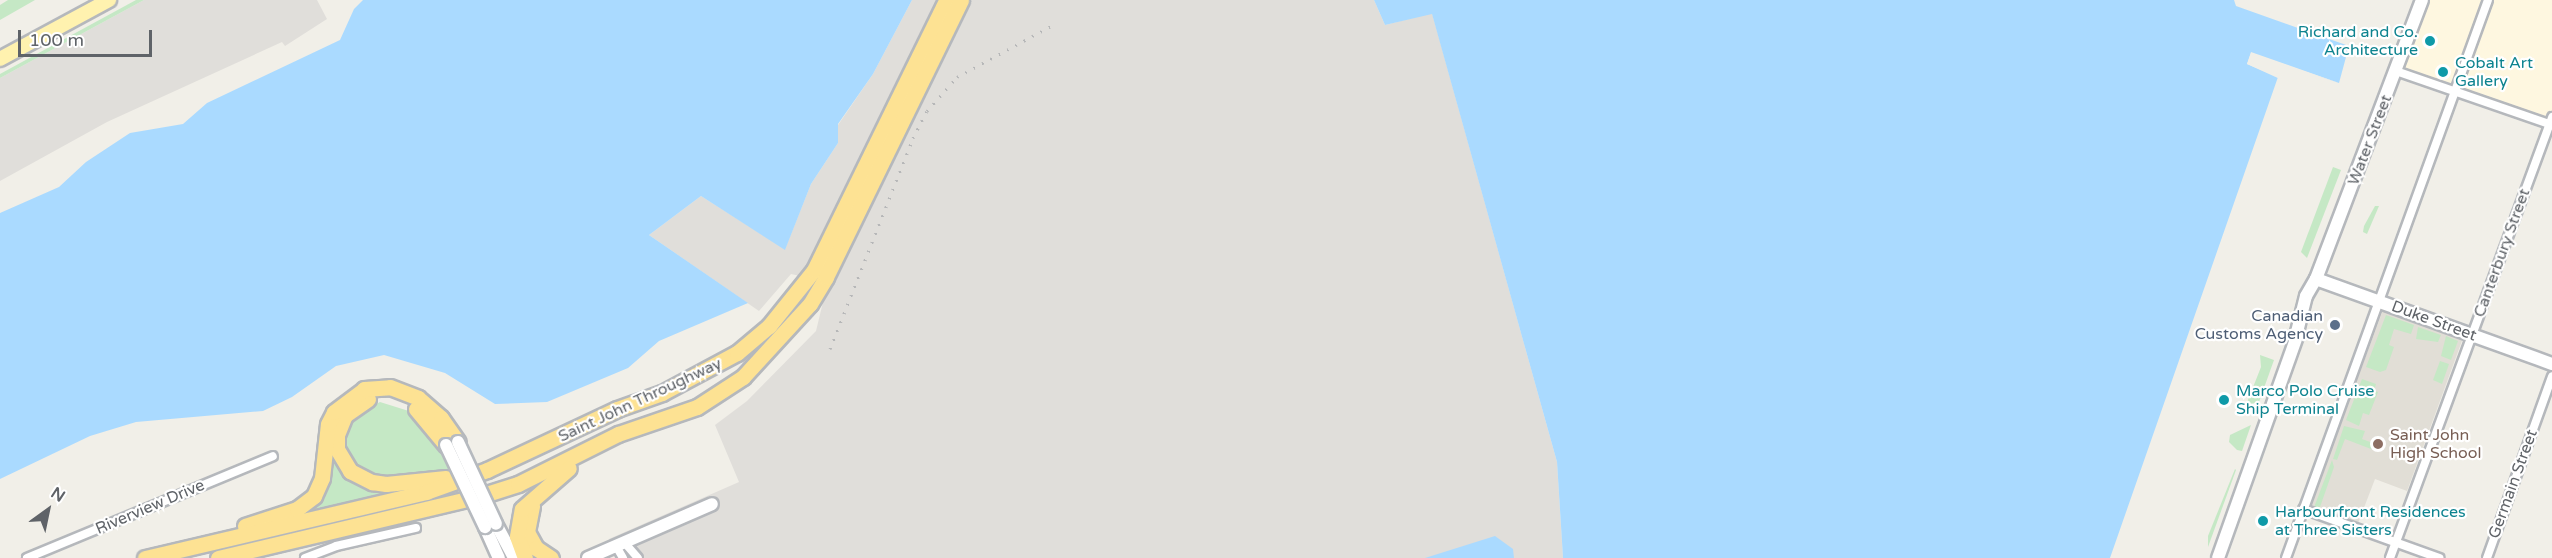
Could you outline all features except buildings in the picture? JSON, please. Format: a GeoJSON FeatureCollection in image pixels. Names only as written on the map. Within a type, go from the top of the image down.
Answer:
{"type":"FeatureCollection","features":[{"type":"Feature","properties":{"kind":"highway","name":"Saint John Throughway"},"geometry":{"type":"LineString","coordinates":[[145,558],[382,505],[488,470],[704,374],[803,299],[946,0]]}},
{"type":"Feature","properties":{"kind":"highway","name":"Saint John Throughway"},"geometry":{"type":"LineString","coordinates":[[218,558],[436,507],[518,484],[618,434],[673,418],[720,393],[771,348],[845,240],[961,0]]}},
{"type":"Feature","properties":{"kind":"highway","name":"Saint John Throughway"},"geometry":{"type":"LineString","coordinates":[[436,507],[517,476],[615,427],[699,396],[771,348]]}},
{"type":"Feature","properties":{"kind":"highway"},"geometry":{"type":"LineString","coordinates":[[162,553],[307,503],[320,488],[328,424],[334,412],[364,389],[390,387],[418,398],[441,418],[452,444]]}},
{"type":"Feature","properties":{"kind":"highway"},"geometry":{"type":"LineString","coordinates":[[452,444],[419,411],[387,397],[365,400],[354,406],[337,435],[342,460],[350,471],[372,482],[422,482],[488,470]]}},
{"type":"Feature","properties":{"kind":"highway"},"geometry":{"type":"LineString","coordinates":[[525,558],[517,536],[518,518],[540,491],[590,454],[673,418]]}},
{"type":"Feature","properties":{"kind":"highway"},"geometry":{"type":"LineString","coordinates":[[540,491],[529,514],[527,532],[536,548],[551,558]]}},
{"type":"Feature","properties":{"kind":"main road"},"geometry":{"type":"LineString","coordinates":[[0,59],[109,0]]}},
{"type":"Feature","properties":{"kind":"main road","name":"Water Street"},"geometry":{"type":"LineString","coordinates":[[2218,558],[2295,340],[2306,296],[2316,279],[2422,0]]}},
{"type":"Feature","properties":{"kind":"main road","name":"Duke Street"},"geometry":{"type":"LineString","coordinates":[[2316,279],[2552,364]]}},
{"type":"Feature","properties":{"kind":"main road"},"geometry":{"type":"LineString","coordinates":[[452,444],[491,525],[514,558]]}},
{"type":"Feature","properties":{"kind":"main road"},"geometry":{"type":"LineString","coordinates":[[588,558],[712,504]]}},
{"type":"Feature","properties":{"kind":"main road"},"geometry":{"type":"LineString","coordinates":[[491,525],[494,558]]}},
{"type":"Feature","properties":{"kind":"main road"},"geometry":{"type":"LineString","coordinates":[[492,543],[500,558]]}},
{"type":"Feature","properties":{"kind":"street"},"geometry":{"type":"LineString","coordinates":[[2286,558],[2377,301],[2488,0]]}},
{"type":"Feature","properties":{"kind":"street"},"geometry":{"type":"LineString","coordinates":[[2396,71],[2551,122]]}},
{"type":"Feature","properties":{"kind":"street","name":"Canterbury Street"},"geometry":{"type":"LineString","coordinates":[[2390,558],[2551,122]]}},
{"type":"Feature","properties":{"kind":"street","name":"Germain Street"},"geometry":{"type":"LineString","coordinates":[[2487,558],[2552,376]]}},
{"type":"Feature","properties":{"kind":"street","name":"Riverview Drive"},"geometry":{"type":"LineString","coordinates":[[27,558],[273,456]]}},
{"type":"Feature","properties":{"kind":"street"},"geometry":{"type":"LineString","coordinates":[[2303,508],[2439,558]]}},
{"type":"Feature","properties":{"kind":"street"},"geometry":{"type":"LineString","coordinates":[[305,558],[336,546],[416,528]]}},
{"type":"Feature","properties":{"kind":"street"},"geometry":{"type":"LineString","coordinates":[[620,544],[623,558]]}},
{"type":"Feature","properties":{"kind":"street"},"geometry":{"type":"LineString","coordinates":[[620,544],[638,558]]}},
{"type":"Feature","properties":{"kind":"shaded area"},"geometry":{"type":"Polygon","coordinates":[[[144,0],[317,0],[327,19],[285,46],[282,42],[107,122],[0,181],[0,78],[144,0]]]}},
{"type":"Feature","properties":{"kind":"shaded area"},"geometry":{"type":"Polygon","coordinates":[[[912,0],[1374,0],[1385,25],[1432,13],[1557,462],[1563,558],[619,558],[609,539],[739,482],[715,425],[747,401],[816,331],[823,302],[800,276],[791,274],[759,311],[649,235],[701,196],[785,249],[811,184],[838,143],[838,125],[873,74],[912,0]]]}},
{"type":"Feature","properties":{"kind":"shaded area"},"geometry":{"type":"Polygon","coordinates":[[[2430,0],[2552,0],[2552,121],[2404,70],[2430,0]]]}},
{"type":"Feature","properties":{"kind":"shaded area","name":"Saint John High School"},"geometry":{"type":"Polygon","coordinates":[[[2383,310],[2463,338],[2407,491],[2375,479],[2357,526],[2309,509],[2383,310]]]}},
{"type":"Feature","properties":{"kind":"green space"},"geometry":{"type":"Polygon","coordinates":[[[8,0],[35,0],[0,20],[0,5],[8,0]]]}},
{"type":"Feature","properties":{"kind":"green space"},"geometry":{"type":"Polygon","coordinates":[[[136,0],[144,0],[0,78],[0,74],[136,0]]]}},
{"type":"Feature","properties":{"kind":"green space"},"geometry":{"type":"Polygon","coordinates":[[[2333,167],[2341,170],[2307,258],[2301,252],[2333,167]]]}},
{"type":"Feature","properties":{"kind":"green space"},"geometry":{"type":"Polygon","coordinates":[[[2375,206],[2379,206],[2367,234],[2363,232],[2364,226],[2375,206]]]}},
{"type":"Feature","properties":{"kind":"green space"},"geometry":{"type":"Polygon","coordinates":[[[2386,315],[2414,325],[2411,334],[2394,329],[2389,345],[2394,347],[2386,370],[2380,372],[2366,367],[2386,315]]]}},
{"type":"Feature","properties":{"kind":"green space"},"geometry":{"type":"Polygon","coordinates":[[[2418,327],[2441,335],[2438,342],[2416,339],[2418,327]]]}},
{"type":"Feature","properties":{"kind":"green space"},"geometry":{"type":"Polygon","coordinates":[[[2446,336],[2458,341],[2451,360],[2441,356],[2446,336]]]}},
{"type":"Feature","properties":{"kind":"green space"},"geometry":{"type":"Polygon","coordinates":[[[2260,355],[2274,360],[2259,402],[2246,405],[2261,367],[2260,355]]]}},
{"type":"Feature","properties":{"kind":"green space"},"geometry":{"type":"Polygon","coordinates":[[[2440,361],[2449,364],[2442,384],[2433,380],[2440,361]]]}},
{"type":"Feature","properties":{"kind":"green space"},"geometry":{"type":"Polygon","coordinates":[[[2362,379],[2376,384],[2374,391],[2378,392],[2369,415],[2363,413],[2359,426],[2346,420],[2362,379]]]}},
{"type":"Feature","properties":{"kind":"green space"},"geometry":{"type":"Polygon","coordinates":[[[380,402],[412,412],[438,448],[449,469],[387,480],[357,469],[345,451],[344,437],[351,418],[380,402]]]}},
{"type":"Feature","properties":{"kind":"green space"},"geometry":{"type":"Polygon","coordinates":[[[2251,425],[2242,451],[2237,450],[2229,442],[2230,435],[2251,425]]]}},
{"type":"Feature","properties":{"kind":"green space"},"geometry":{"type":"Polygon","coordinates":[[[2344,426],[2365,431],[2362,439],[2373,443],[2371,449],[2345,439],[2337,460],[2333,459],[2344,426]]]}},
{"type":"Feature","properties":{"kind":"green space"},"geometry":{"type":"Polygon","coordinates":[[[331,453],[392,492],[296,516],[312,507],[324,492],[331,453]]]}},
{"type":"Feature","properties":{"kind":"green space"},"geometry":{"type":"Polygon","coordinates":[[[2332,460],[2334,467],[2319,510],[2352,522],[2313,510],[2332,460]]]}},
{"type":"Feature","properties":{"kind":"green space"},"geometry":{"type":"Polygon","coordinates":[[[2236,470],[2208,547],[2208,536],[2236,470]]]}},
{"type":"Feature","properties":{"kind":"water"},"geometry":{"type":"Polygon","coordinates":[[[363,0],[912,0],[873,74],[838,124],[838,143],[811,184],[785,250],[701,196],[649,235],[748,303],[659,341],[628,368],[547,402],[495,404],[445,373],[384,355],[336,366],[292,397],[263,411],[136,422],[90,436],[0,479],[0,213],[59,187],[86,162],[130,133],[183,124],[207,103],[340,40],[354,9],[363,0]]]}},
{"type":"Feature","properties":{"kind":"water"},"geometry":{"type":"Polygon","coordinates":[[[1374,0],[2234,0],[2236,6],[2349,46],[2339,83],[2251,53],[2247,64],[2278,77],[2110,558],[1563,558],[1557,462],[1432,14],[1385,25],[1374,0]]]}},
{"type":"Feature","properties":{"kind":"water"},"geometry":{"type":"Polygon","coordinates":[[[1495,536],[1513,549],[1514,558],[1425,558],[1495,536]]]}},
{"type":"Feature","properties":{"kind":"pier"},"geometry":{"type":"Polygon","coordinates":[[[2251,52],[2339,83],[2253,56],[2251,63],[2279,74],[2280,79],[2247,64],[2251,52]]]}},
{"type":"Feature","properties":{"kind":"railway"},"geometry":{"type":"LineString","coordinates":[[830,349],[913,138],[927,111],[957,77],[1051,26]]}},
{"type":"Feature","properties":{"kind":"place","name":"Richard and Co. Architecture"},"geometry":{"type":"Point","coordinates":[2430,41]}},
{"type":"Feature","properties":{"kind":"place","name":"Cobalt Art Gallery"},"geometry":{"type":"Point","coordinates":[2443,72]}},
{"type":"Feature","properties":{"kind":"place","name":"Canadian Customs Agency"},"geometry":{"type":"Point","coordinates":[2335,325]}},
{"type":"Feature","properties":{"kind":"place","name":"Marco Polo Cruise Ship Terminal"},"geometry":{"type":"Point","coordinates":[2224,400]}},
{"type":"Feature","properties":{"kind":"place","name":"Saint John High School"},"geometry":{"type":"Point","coordinates":[2378,444]}},
{"type":"Feature","properties":{"kind":"place","name":"Harbourfront Residences at Three Sisters"},"geometry":{"type":"Point","coordinates":[2263,521]}}]}
